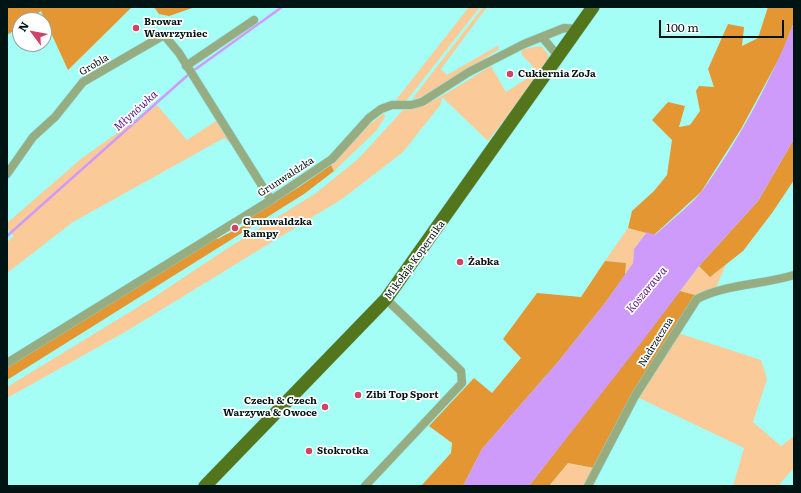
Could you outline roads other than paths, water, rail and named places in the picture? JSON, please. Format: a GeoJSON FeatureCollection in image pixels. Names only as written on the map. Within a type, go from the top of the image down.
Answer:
{"type":"FeatureCollection","features":[{"type":"Feature","properties":{"kind":"main road","name":"Mikołaja Kopernika"},"geometry":{"type":"LineString","coordinates":[[205,486],[386,300],[593,7]]}},
{"type":"Feature","properties":{"kind":"street"},"geometry":{"type":"LineString","coordinates":[[186,66],[254,20]]}},
{"type":"Feature","properties":{"kind":"street","name":"Grunwaldzka"},"geometry":{"type":"LineString","coordinates":[[7,363],[270,200],[332,159],[369,118],[382,109],[392,105],[411,105],[422,102],[469,72],[542,37],[564,28],[578,29]]}},
{"type":"Feature","properties":{"kind":"street","name":"Grobla"},"geometry":{"type":"LineString","coordinates":[[7,174],[33,137],[55,117],[83,82],[164,35],[179,53],[270,200]]}},
{"type":"Feature","properties":{"kind":"street"},"geometry":{"type":"LineString","coordinates":[[542,37],[559,57]]}},
{"type":"Feature","properties":{"kind":"street","name":"Nadrzeczna"},"geometry":{"type":"LineString","coordinates":[[588,486],[634,396],[697,299],[710,292],[778,280],[794,275]]}},
{"type":"Feature","properties":{"kind":"street"},"geometry":{"type":"LineString","coordinates":[[365,486],[462,384],[461,371],[386,300]]}},
{"type":"Feature","properties":{"kind":"water","name":"Koszarawa"},"geometry":{"type":"Polygon","coordinates":[[[794,22],[794,139],[758,201],[699,266],[529,486],[463,486],[482,449],[558,362],[605,303],[633,263],[634,249],[647,232],[655,235],[686,208],[702,191],[741,131],[765,88],[794,22]]]}},
{"type":"Feature","properties":{"kind":"waterway","name":"Młynówka"},"geometry":{"type":"LineString","coordinates":[[193,71],[282,7]]}},
{"type":"Feature","properties":{"kind":"waterway","name":"Młynówka"},"geometry":{"type":"LineString","coordinates":[[7,236],[189,74]]}},
{"type":"Feature","properties":{"kind":"place","name":"Browar Wawrzyniec"},"geometry":{"type":"Point","coordinates":[136,28]}},
{"type":"Feature","properties":{"kind":"place","name":"Cukiernia ZoJa"},"geometry":{"type":"Point","coordinates":[510,74]}},
{"type":"Feature","properties":{"kind":"place","name":"Grunwaldzka Rampy"},"geometry":{"type":"Point","coordinates":[235,228]}},
{"type":"Feature","properties":{"kind":"place","name":"Żabka"},"geometry":{"type":"Point","coordinates":[460,262]}},
{"type":"Feature","properties":{"kind":"place","name":"Zibi Top Sport"},"geometry":{"type":"Point","coordinates":[358,395]}},
{"type":"Feature","properties":{"kind":"place","name":"Czech & Czech Warzywa & Owoce"},"geometry":{"type":"Point","coordinates":[325,407]}},
{"type":"Feature","properties":{"kind":"place","name":"Stokrotka"},"geometry":{"type":"Point","coordinates":[309,451]}}]}
